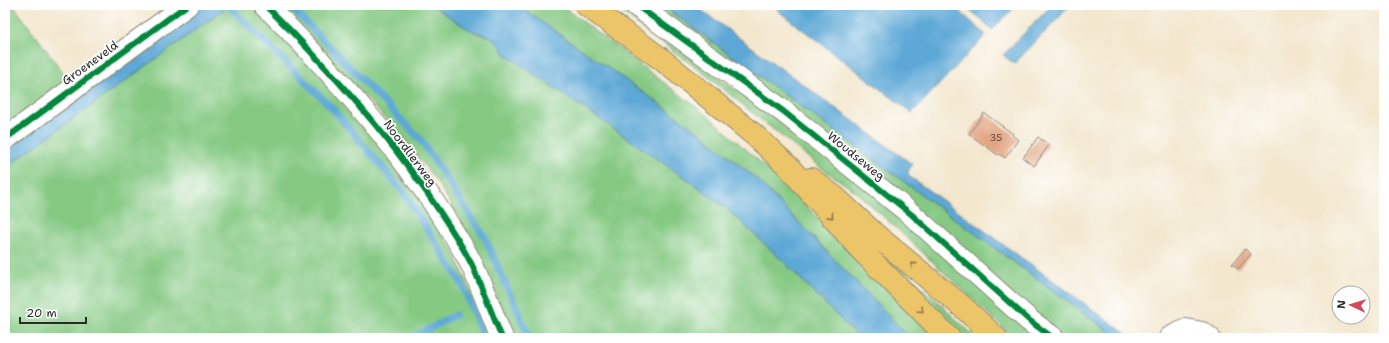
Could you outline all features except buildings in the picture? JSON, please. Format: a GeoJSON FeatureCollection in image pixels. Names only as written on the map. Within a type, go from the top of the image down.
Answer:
{"type":"FeatureCollection","features":[{"type":"Feature","properties":{"kind":"main road"},"geometry":{"type":"LineString","coordinates":[[586,5],[660,58],[708,95],[752,133],[787,166],[862,251],[949,338]]}},
{"type":"Feature","properties":{"kind":"main road"},"geometry":{"type":"LineString","coordinates":[[787,166],[816,182],[877,236],[964,308],[996,338]]}},
{"type":"Feature","properties":{"kind":"street","name":"Groeneveld"},"geometry":{"type":"LineString","coordinates":[[5,139],[187,5]]}},
{"type":"Feature","properties":{"kind":"street","name":"Noordlierweg"},"geometry":{"type":"LineString","coordinates":[[265,5],[298,38],[369,116],[415,175],[444,218],[472,265],[502,338]]}},
{"type":"Feature","properties":{"kind":"street","name":"Woudseweg"},"geometry":{"type":"LineString","coordinates":[[636,5],[783,111],[910,214],[1030,321],[1053,338]]}},
{"type":"Feature","properties":{"kind":"street"},"geometry":{"type":"LineString","coordinates":[[1170,338],[1186,330],[1202,333],[1209,338]]}},
{"type":"Feature","properties":{"kind":"green space"},"geometry":{"type":"Polygon","coordinates":[[[5,5],[13,5],[71,83],[5,131],[5,5]]]}},
{"type":"Feature","properties":{"kind":"green space"},"geometry":{"type":"Polygon","coordinates":[[[230,5],[257,5],[383,142],[453,250],[491,338],[5,338],[5,168],[230,5]]]}},
{"type":"Feature","properties":{"kind":"green space"},"geometry":{"type":"Polygon","coordinates":[[[271,5],[432,5],[476,33],[491,37],[503,51],[694,184],[726,208],[782,260],[859,338],[513,338],[469,238],[448,199],[436,181],[379,111],[271,5]]]}},
{"type":"Feature","properties":{"kind":"green space"},"geometry":{"type":"Polygon","coordinates":[[[517,5],[561,5],[707,115],[786,185],[936,338],[910,338],[759,181],[702,134],[517,5]]]}},
{"type":"Feature","properties":{"kind":"green space"},"geometry":{"type":"Polygon","coordinates":[[[611,5],[617,5],[821,151],[871,190],[1036,338],[1014,338],[855,191],[820,167],[703,73],[611,5]]]}},
{"type":"Feature","properties":{"kind":"green space"},"geometry":{"type":"Polygon","coordinates":[[[644,5],[662,5],[1118,338],[1064,338],[644,5]]]}},
{"type":"Feature","properties":{"kind":"green space"},"geometry":{"type":"Polygon","coordinates":[[[893,260],[976,338],[957,338],[887,266],[893,260]]]}},
{"type":"Feature","properties":{"kind":"water"},"geometry":{"type":"Polygon","coordinates":[[[205,5],[230,5],[5,168],[5,148],[205,5]]]}},
{"type":"Feature","properties":{"kind":"water"},"geometry":{"type":"Polygon","coordinates":[[[432,5],[517,5],[610,69],[702,134],[759,181],[910,338],[859,338],[782,260],[726,208],[694,184],[505,54],[501,47],[491,37],[468,29],[432,5]]]}},
{"type":"Feature","properties":{"kind":"water"},"geometry":{"type":"Polygon","coordinates":[[[662,5],[694,5],[912,164],[908,172],[909,176],[1132,338],[1118,338],[662,5]]]}},
{"type":"Feature","properties":{"kind":"water"},"geometry":{"type":"Polygon","coordinates":[[[780,5],[953,5],[986,35],[912,113],[777,10],[780,5]]]}},
{"type":"Feature","properties":{"kind":"water"},"geometry":{"type":"Polygon","coordinates":[[[965,5],[1017,5],[992,30],[965,5]]]}},
{"type":"Feature","properties":{"kind":"water"},"geometry":{"type":"Polygon","coordinates":[[[1052,5],[1071,5],[1014,64],[1003,55],[1052,5]]]}},
{"type":"Feature","properties":{"kind":"waterway"},"geometry":{"type":"LineString","coordinates":[[225,5],[231,8],[333,109],[404,193],[462,284],[484,338]]}},
{"type":"Feature","properties":{"kind":"waterway"},"geometry":{"type":"LineString","coordinates":[[289,5],[421,140],[485,238],[530,338]]}},
{"type":"Feature","properties":{"kind":"waterway"},"geometry":{"type":"LineString","coordinates":[[412,338],[455,315]]}},
{"type":"Feature","properties":{"kind":"cycle path"},"geometry":{"type":"LineString","coordinates":[[5,139],[187,5]]}},
{"type":"Feature","properties":{"kind":"cycle path"},"geometry":{"type":"LineString","coordinates":[[265,5],[309,49],[371,119],[427,193],[451,228],[472,265],[502,338]]}},
{"type":"Feature","properties":{"kind":"cycle path"},"geometry":{"type":"LineString","coordinates":[[636,5],[783,111],[911,214],[1030,321],[1053,338]]}}]}
